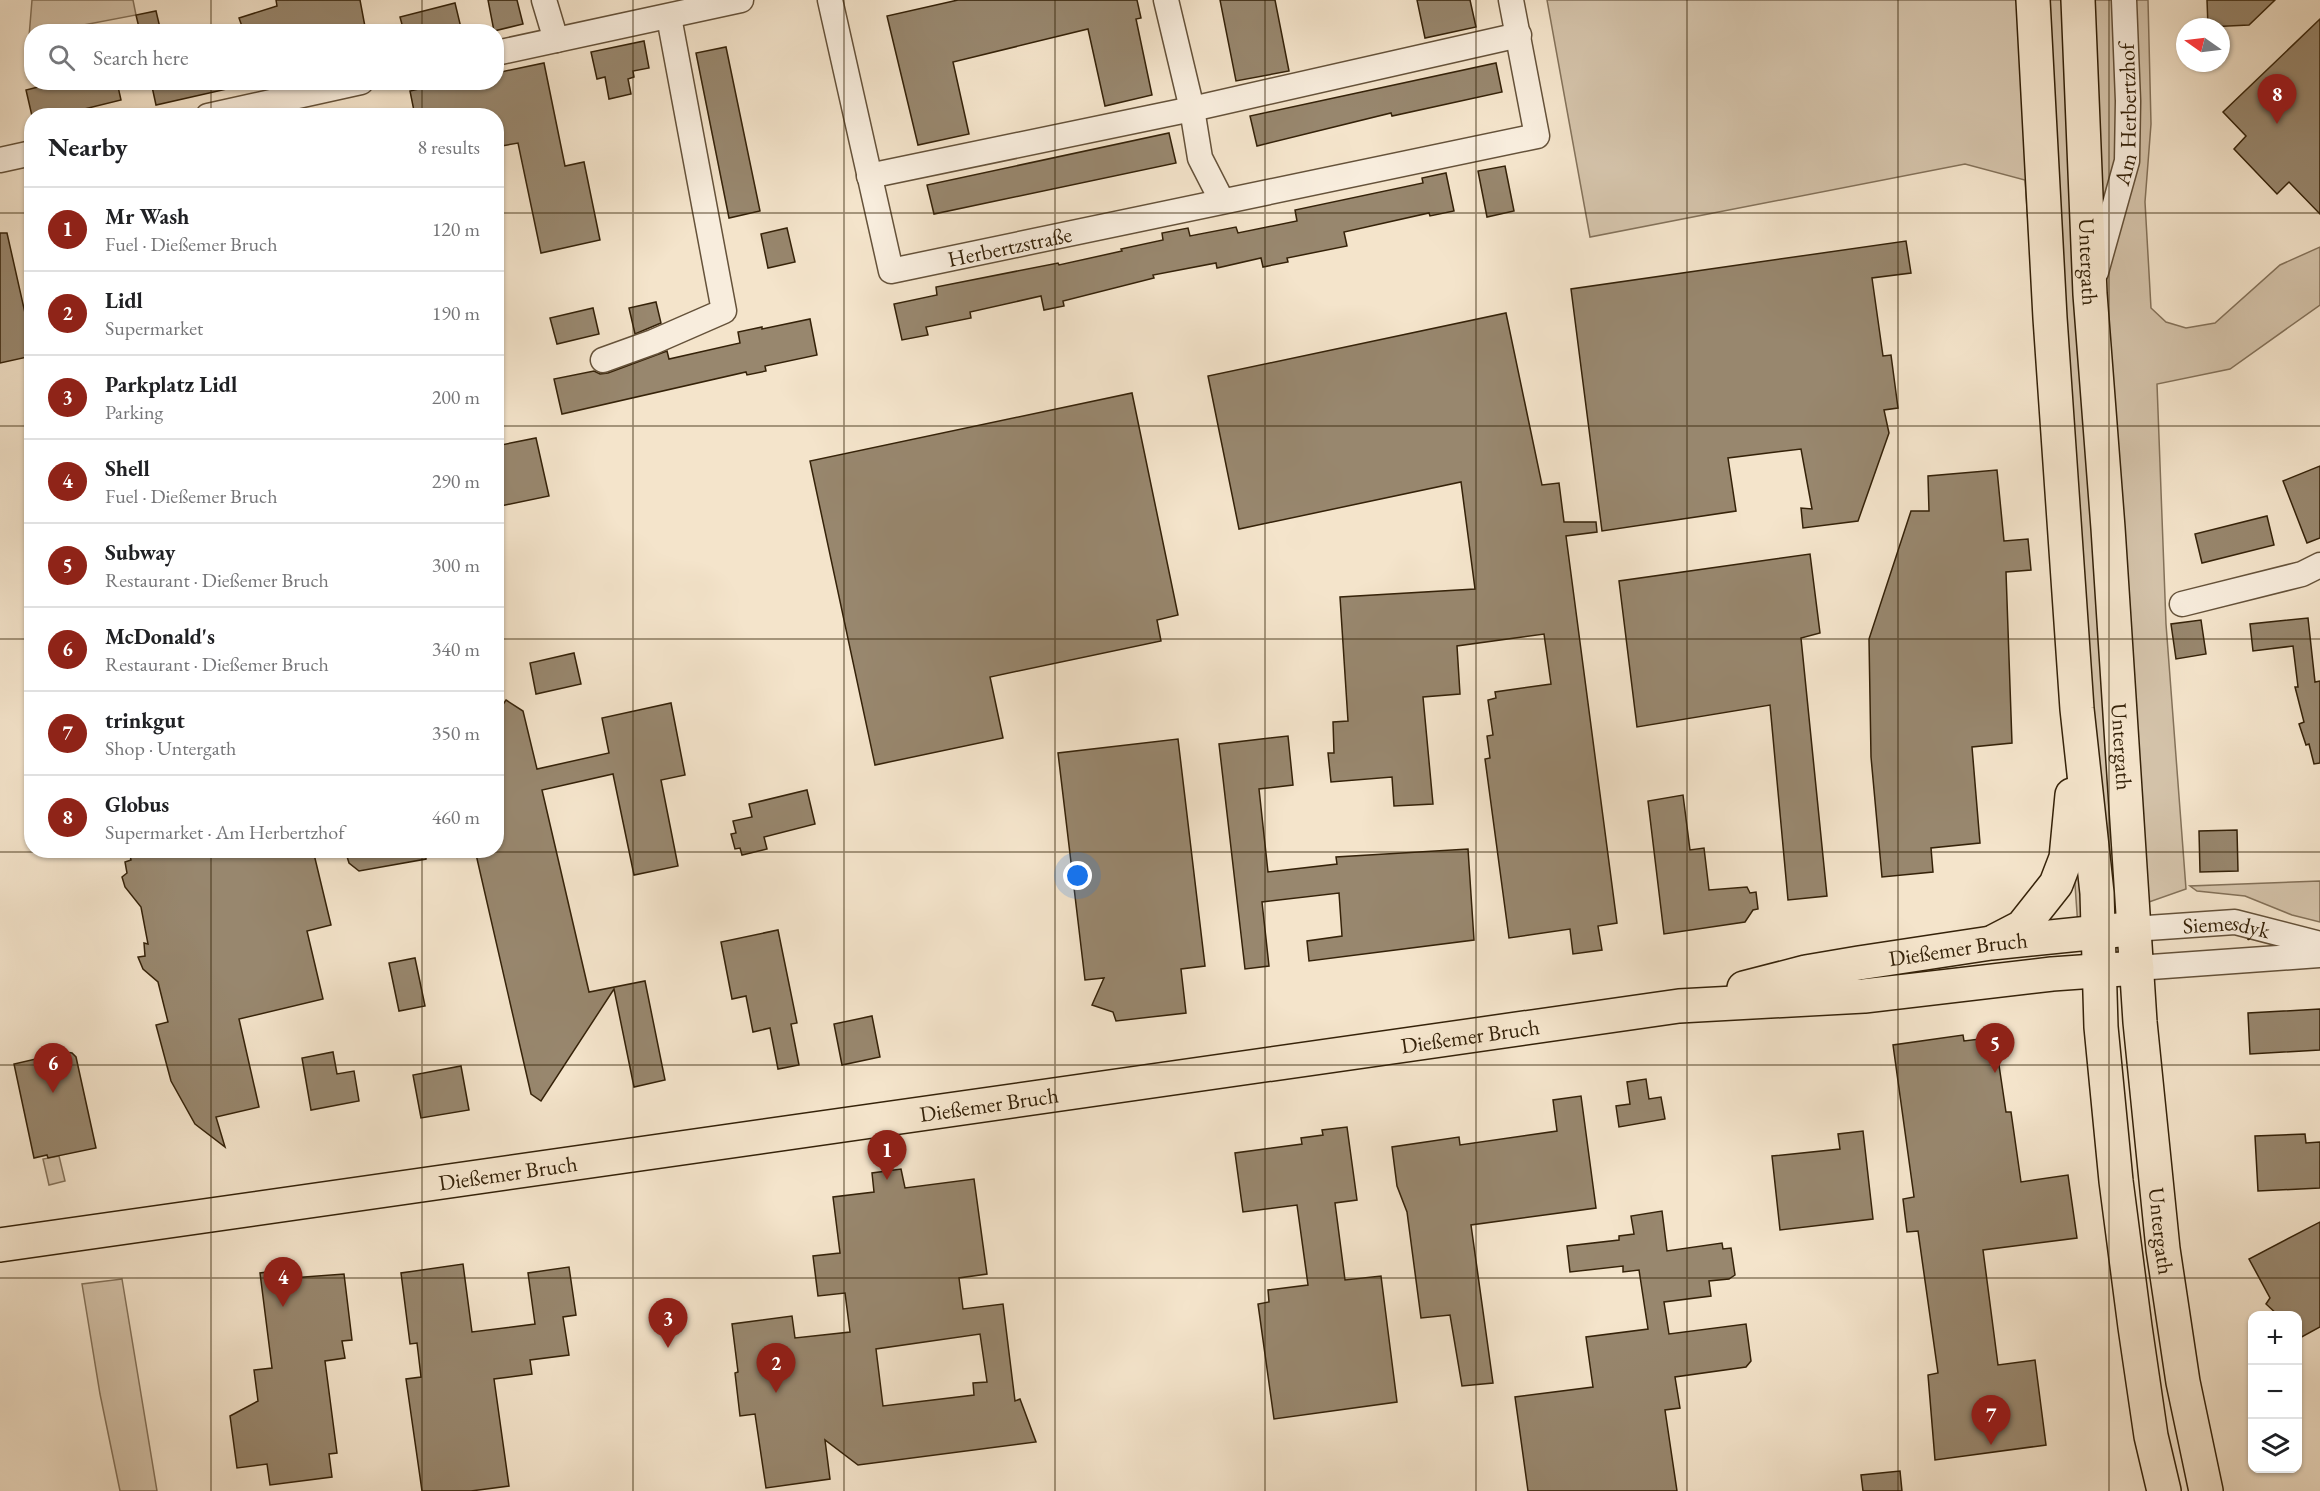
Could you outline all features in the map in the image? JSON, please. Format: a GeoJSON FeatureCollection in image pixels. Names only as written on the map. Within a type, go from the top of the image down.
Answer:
{"type":"FeatureCollection","features":[{"type":"Feature","properties":{"kind":"main road","name":"Untergath"},"geometry":{"type":"LineString","coordinates":[[2034,0],[2049,306],[2077,709],[2097,893],[2101,1027],[2116,1180],[2151,1436],[2164,1491]]}},
{"type":"Feature","properties":{"kind":"main road","name":"Untergath"},"geometry":{"type":"LineString","coordinates":[[2078,0],[2090,294],[2108,528],[2140,1022],[2163,1249],[2183,1382],[2206,1491]]}},
{"type":"Feature","properties":{"kind":"main road","name":"Untergath"},"geometry":{"type":"LineString","coordinates":[[1992,943],[2022,927],[2056,884],[2066,858],[2070,829],[2077,709]]}},
{"type":"Feature","properties":{"kind":"main road","name":"Dießemer Bruch"},"geometry":{"type":"LineString","coordinates":[[1679,1006],[1806,972],[1992,943],[2133,929]]}},
{"type":"Feature","properties":{"kind":"main road","name":"Dießemer Bruch"},"geometry":{"type":"LineString","coordinates":[[0,1245],[1679,1006],[1864,996],[2052,974],[2137,968]]}},
{"type":"Feature","properties":{"kind":"street"},"geometry":{"type":"LineString","coordinates":[[544,0],[556,40]]}},
{"type":"Feature","properties":{"kind":"street"},"geometry":{"type":"LineString","coordinates":[[504,51],[741,0]]}},
{"type":"Feature","properties":{"kind":"street","name":"Herbertzstraße"},"geometry":{"type":"LineString","coordinates":[[830,0],[891,271],[1537,136],[1519,35],[1510,0]]}},
{"type":"Feature","properties":{"kind":"street"},"geometry":{"type":"LineString","coordinates":[[1167,0],[1192,109],[1200,158],[1222,201]]}},
{"type":"Feature","properties":{"kind":"street","name":"Am Herbertzhof"},"geometry":{"type":"LineString","coordinates":[[2090,294],[2127,161],[2128,110],[2124,0]]}},
{"type":"Feature","properties":{"kind":"street"},"geometry":{"type":"LineString","coordinates":[[603,360],[653,342],[724,310],[669,17]]}},
{"type":"Feature","properties":{"kind":"street"},"geometry":{"type":"LineString","coordinates":[[869,177],[1192,109],[1519,35]]}},
{"type":"Feature","properties":{"kind":"street"},"geometry":{"type":"LineString","coordinates":[[244,108],[325,90]]}},
{"type":"Feature","properties":{"kind":"street"},"geometry":{"type":"LineString","coordinates":[[0,160],[24,155]]}},
{"type":"Feature","properties":{"kind":"street"},"geometry":{"type":"LineString","coordinates":[[2182,604],[2319,570]]}},
{"type":"Feature","properties":{"kind":"street","name":"Siemesdyk"},"geometry":{"type":"LineString","coordinates":[[2133,929],[2235,922],[2320,944]]}},
{"type":"Feature","properties":{"kind":"street","name":"Siemesdyk"},"geometry":{"type":"LineString","coordinates":[[2137,968],[2320,956]]}},
{"type":"Feature","properties":{"kind":"shaded area"},"geometry":{"type":"Polygon","coordinates":[[[32,0],[133,0],[136,15],[89,24],[30,24],[32,0]]]}},
{"type":"Feature","properties":{"kind":"shaded area"},"geometry":{"type":"Polygon","coordinates":[[[1547,0],[2148,0],[2151,124],[2145,202],[2151,308],[2166,322],[2186,328],[2215,323],[2280,265],[2320,247],[2320,305],[2230,369],[2157,384],[2166,624],[2186,889],[2078,927],[2025,180],[1965,164],[1590,237],[1547,0]]]}},
{"type":"Feature","properties":{"kind":"shaded area"},"geometry":{"type":"Polygon","coordinates":[[[2320,881],[2320,922],[2292,915],[2245,896],[2197,891],[2190,886],[2320,881]]]}},
{"type":"Feature","properties":{"kind":"shaded area"},"geometry":{"type":"Polygon","coordinates":[[[59,1156],[65,1181],[49,1185],[43,1159],[59,1156]]]}},
{"type":"Feature","properties":{"kind":"shaded area"},"geometry":{"type":"Polygon","coordinates":[[[122,1279],[157,1491],[120,1491],[100,1394],[82,1284],[122,1279]]]}},
{"type":"Feature","properties":{"kind":"building"},"geometry":{"type":"Polygon","coordinates":[[[276,0],[360,0],[364,24],[241,24],[239,18],[277,6],[276,0]]]}},
{"type":"Feature","properties":{"kind":"building"},"geometry":{"type":"Polygon","coordinates":[[[488,0],[517,0],[523,24],[504,29],[504,24],[493,24],[488,0]]]}},
{"type":"Feature","properties":{"kind":"building"},"geometry":{"type":"Polygon","coordinates":[[[958,0],[1137,0],[1141,18],[1136,19],[1152,95],[1105,106],[1088,29],[953,62],[969,134],[918,145],[887,16],[958,0]]]}},
{"type":"Feature","properties":{"kind":"building"},"geometry":{"type":"Polygon","coordinates":[[[1220,0],[1275,0],[1289,71],[1236,81],[1220,0]]]}},
{"type":"Feature","properties":{"kind":"building"},"geometry":{"type":"Polygon","coordinates":[[[1417,0],[1470,0],[1476,27],[1425,38],[1417,0]]]}},
{"type":"Feature","properties":{"kind":"building"},"geometry":{"type":"Polygon","coordinates":[[[2207,0],[2275,0],[2249,25],[2230,26],[2230,18],[2208,18],[2207,0]]]}},
{"type":"Feature","properties":{"kind":"building"},"geometry":{"type":"Polygon","coordinates":[[[455,3],[460,24],[402,24],[400,17],[455,3]]]}},
{"type":"Feature","properties":{"kind":"building"},"geometry":{"type":"Polygon","coordinates":[[[156,11],[159,24],[138,24],[136,15],[156,11]]]}},
{"type":"Feature","properties":{"kind":"building"},"geometry":{"type":"Polygon","coordinates":[[[2320,19],[2320,214],[2289,182],[2277,194],[2234,149],[2246,136],[2223,112],[2320,19]]]}},
{"type":"Feature","properties":{"kind":"building"},"geometry":{"type":"Polygon","coordinates":[[[644,41],[649,68],[633,71],[634,77],[628,79],[631,94],[609,99],[605,77],[597,79],[591,52],[644,41]]]}},
{"type":"Feature","properties":{"kind":"building"},"geometry":{"type":"Polygon","coordinates":[[[726,47],[760,211],[729,218],[696,53],[726,47]]]}},
{"type":"Feature","properties":{"kind":"building"},"geometry":{"type":"Polygon","coordinates":[[[544,63],[565,166],[584,162],[600,240],[541,253],[518,143],[504,146],[504,108],[413,108],[410,91],[414,90],[504,90],[504,71],[544,63]]]}},
{"type":"Feature","properties":{"kind":"building"},"geometry":{"type":"Polygon","coordinates":[[[1496,63],[1502,92],[1392,116],[1391,113],[1257,146],[1250,116],[1496,63]]]}},
{"type":"Feature","properties":{"kind":"building"},"geometry":{"type":"Polygon","coordinates":[[[26,90],[119,90],[121,100],[88,108],[30,108],[26,90]]]}},
{"type":"Feature","properties":{"kind":"building"},"geometry":{"type":"Polygon","coordinates":[[[153,90],[223,90],[156,105],[153,90]]]}},
{"type":"Feature","properties":{"kind":"building"},"geometry":{"type":"Polygon","coordinates":[[[1169,133],[1176,163],[934,214],[927,185],[1169,133]]]}},
{"type":"Feature","properties":{"kind":"building"},"geometry":{"type":"Polygon","coordinates":[[[1505,166],[1514,211],[1487,217],[1478,171],[1505,166]]]}},
{"type":"Feature","properties":{"kind":"building"},"geometry":{"type":"Polygon","coordinates":[[[1446,173],[1454,211],[1430,216],[1429,213],[1344,232],[1347,246],[1287,258],[1288,262],[1263,267],[1261,258],[1217,268],[1216,263],[1153,275],[1154,278],[1063,301],[1064,306],[1044,310],[1041,296],[970,312],[971,318],[926,327],[928,335],[902,340],[894,304],[937,295],[936,287],[1122,251],[1121,249],[1163,240],[1162,233],[1188,228],[1190,236],[1236,227],[1238,233],[1297,221],[1295,210],[1423,183],[1422,178],[1446,173]]]}},
{"type":"Feature","properties":{"kind":"building"},"geometry":{"type":"Polygon","coordinates":[[[787,228],[795,262],[768,268],[761,234],[787,228]]]}},
{"type":"Feature","properties":{"kind":"building"},"geometry":{"type":"Polygon","coordinates":[[[0,233],[7,233],[24,308],[24,358],[0,363],[0,233]]]}},
{"type":"Feature","properties":{"kind":"building"},"geometry":{"type":"Polygon","coordinates":[[[1906,241],[1911,273],[1872,278],[1883,356],[1891,355],[1898,408],[1884,410],[1889,433],[1858,521],[1803,528],[1801,508],[1812,509],[1801,449],[1728,458],[1736,511],[1602,531],[1571,289],[1906,241]]]}},
{"type":"Feature","properties":{"kind":"building"},"geometry":{"type":"Polygon","coordinates":[[[656,302],[661,323],[635,334],[629,308],[656,302]]]}},
{"type":"Feature","properties":{"kind":"building"},"geometry":{"type":"Polygon","coordinates":[[[593,308],[599,334],[557,344],[550,318],[593,308]]]}},
{"type":"Feature","properties":{"kind":"building"},"geometry":{"type":"Polygon","coordinates":[[[1506,313],[1542,485],[1559,483],[1564,522],[1596,522],[1597,532],[1566,536],[1617,923],[1598,926],[1602,950],[1573,954],[1570,929],[1509,938],[1485,759],[1490,758],[1487,736],[1493,735],[1488,700],[1496,698],[1495,692],[1551,684],[1544,634],[1457,646],[1460,694],[1423,697],[1433,804],[1394,806],[1392,777],[1331,782],[1328,753],[1334,753],[1333,722],[1348,721],[1340,597],[1475,589],[1461,482],[1239,529],[1208,376],[1506,313]]]}},
{"type":"Feature","properties":{"kind":"building"},"geometry":{"type":"Polygon","coordinates":[[[810,319],[817,355],[765,366],[766,371],[747,375],[746,372],[562,414],[554,379],[594,371],[600,374],[608,373],[667,351],[669,359],[740,343],[738,332],[810,319]]]}},
{"type":"Feature","properties":{"kind":"building"},"geometry":{"type":"Polygon","coordinates":[[[1132,393],[1178,615],[1157,620],[1161,641],[990,677],[1003,738],[875,765],[810,461],[1132,393]]]}},
{"type":"Feature","properties":{"kind":"building"},"geometry":{"type":"Polygon","coordinates":[[[536,438],[549,496],[504,505],[504,444],[536,438]]]}},
{"type":"Feature","properties":{"kind":"building"},"geometry":{"type":"Polygon","coordinates":[[[2320,466],[2320,538],[2307,543],[2283,481],[2320,466]]]}},
{"type":"Feature","properties":{"kind":"building"},"geometry":{"type":"Polygon","coordinates":[[[1997,470],[2004,541],[2028,539],[2031,570],[2006,572],[2012,743],[1972,747],[1980,843],[1931,848],[1933,872],[1882,877],[1871,757],[1869,639],[1911,511],[1929,511],[1928,476],[1997,470]]]}},
{"type":"Feature","properties":{"kind":"building"},"geometry":{"type":"Polygon","coordinates":[[[2267,516],[2274,545],[2202,563],[2195,534],[2267,516]]]}},
{"type":"Feature","properties":{"kind":"building"},"geometry":{"type":"Polygon","coordinates":[[[1810,554],[1820,633],[1801,638],[1827,896],[1788,900],[1770,705],[1637,727],[1619,581],[1810,554]]]}},
{"type":"Feature","properties":{"kind":"building"},"geometry":{"type":"Polygon","coordinates":[[[2308,618],[2315,682],[2320,681],[2320,763],[2314,764],[2309,744],[2306,745],[2299,724],[2304,722],[2295,687],[2298,687],[2293,646],[2253,651],[2250,624],[2308,618]]]}},
{"type":"Feature","properties":{"kind":"building"},"geometry":{"type":"Polygon","coordinates":[[[2201,620],[2206,654],[2176,659],[2171,624],[2201,620]]]}},
{"type":"Feature","properties":{"kind":"building"},"geometry":{"type":"Polygon","coordinates":[[[574,653],[581,684],[536,694],[530,663],[574,653]]]}},
{"type":"Feature","properties":{"kind":"building"},"geometry":{"type":"Polygon","coordinates":[[[506,700],[523,711],[537,769],[609,753],[602,718],[671,703],[685,775],[661,780],[678,866],[634,875],[613,774],[542,790],[589,992],[645,981],[665,1080],[634,1087],[614,989],[541,1101],[531,1094],[477,858],[504,858],[504,703],[506,700]]]}},
{"type":"Feature","properties":{"kind":"building"},"geometry":{"type":"Polygon","coordinates":[[[1288,736],[1293,785],[1259,789],[1268,872],[1337,864],[1336,857],[1468,849],[1474,940],[1309,961],[1307,941],[1342,936],[1339,893],[1262,902],[1269,966],[1245,969],[1219,744],[1288,736]]]}},
{"type":"Feature","properties":{"kind":"building"},"geometry":{"type":"Polygon","coordinates":[[[1178,739],[1205,966],[1181,969],[1186,1013],[1116,1021],[1113,1012],[1092,1005],[1104,978],[1085,980],[1058,753],[1178,739]]]}},
{"type":"Feature","properties":{"kind":"building"},"geometry":{"type":"Polygon","coordinates":[[[807,790],[815,824],[764,837],[767,849],[742,855],[740,848],[735,849],[731,834],[736,833],[733,821],[752,817],[749,804],[807,790]]]}},
{"type":"Feature","properties":{"kind":"building"},"geometry":{"type":"Polygon","coordinates":[[[1683,795],[1690,850],[1704,848],[1709,890],[1747,887],[1750,893],[1756,892],[1758,909],[1753,910],[1745,922],[1664,934],[1648,801],[1683,795]]]}},
{"type":"Feature","properties":{"kind":"building"},"geometry":{"type":"Polygon","coordinates":[[[2237,830],[2238,871],[2200,872],[2199,831],[2237,830]]]}},
{"type":"Feature","properties":{"kind":"building"},"geometry":{"type":"Polygon","coordinates":[[[131,858],[315,858],[331,925],[307,931],[323,999],[239,1019],[259,1107],[216,1117],[225,1147],[195,1124],[171,1081],[156,1025],[168,1022],[158,982],[143,969],[138,957],[145,956],[144,943],[148,944],[141,907],[125,887],[122,877],[127,873],[125,862],[131,860],[131,858]]]}},
{"type":"Feature","properties":{"kind":"building"},"geometry":{"type":"Polygon","coordinates":[[[347,858],[426,858],[359,871],[349,863],[347,858]]]}},
{"type":"Feature","properties":{"kind":"building"},"geometry":{"type":"Polygon","coordinates":[[[778,930],[797,1023],[791,1024],[799,1065],[778,1069],[770,1028],[753,1032],[746,996],[732,999],[721,942],[778,930]]]}},
{"type":"Feature","properties":{"kind":"building"},"geometry":{"type":"Polygon","coordinates":[[[415,958],[425,1006],[399,1011],[389,963],[415,958]]]}},
{"type":"Feature","properties":{"kind":"building"},"geometry":{"type":"Polygon","coordinates":[[[2320,1009],[2320,1050],[2250,1054],[2248,1013],[2320,1009]]]}},
{"type":"Feature","properties":{"kind":"building"},"geometry":{"type":"Polygon","coordinates":[[[872,1016],[880,1057],[842,1065],[834,1024],[872,1016]]]}},
{"type":"Feature","properties":{"kind":"building"},"geometry":{"type":"Polygon","coordinates":[[[1963,1035],[1964,1041],[1980,1039],[1997,1052],[2006,1112],[2011,1112],[2021,1182],[2068,1175],[2077,1238],[1983,1250],[1998,1365],[2035,1360],[2046,1445],[1935,1460],[1928,1375],[1938,1373],[1918,1231],[1907,1232],[1903,1199],[1914,1197],[1893,1045],[1963,1035]]]}},
{"type":"Feature","properties":{"kind":"building"},"geometry":{"type":"Polygon","coordinates":[[[66,1052],[76,1057],[96,1148],[48,1158],[47,1155],[34,1158],[14,1064],[66,1052]]]}},
{"type":"Feature","properties":{"kind":"building"},"geometry":{"type":"Polygon","coordinates":[[[333,1052],[337,1074],[354,1071],[359,1101],[311,1110],[302,1058],[333,1052]]]}},
{"type":"Feature","properties":{"kind":"building"},"geometry":{"type":"Polygon","coordinates":[[[461,1066],[469,1110],[421,1118],[413,1075],[461,1066]]]}},
{"type":"Feature","properties":{"kind":"building"},"geometry":{"type":"Polygon","coordinates":[[[1646,1079],[1649,1099],[1661,1097],[1665,1119],[1619,1127],[1616,1106],[1630,1104],[1627,1082],[1646,1079]]]}},
{"type":"Feature","properties":{"kind":"building"},"geometry":{"type":"Polygon","coordinates":[[[1581,1096],[1596,1208],[1471,1225],[1493,1383],[1462,1386],[1450,1315],[1421,1318],[1407,1212],[1397,1186],[1392,1147],[1459,1137],[1460,1145],[1557,1131],[1553,1100],[1581,1096]]]}},
{"type":"Feature","properties":{"kind":"building"},"geometry":{"type":"Polygon","coordinates":[[[1347,1127],[1357,1200],[1335,1203],[1345,1280],[1381,1276],[1397,1402],[1274,1419],[1258,1304],[1269,1302],[1268,1290],[1308,1285],[1297,1205],[1243,1212],[1235,1153],[1302,1144],[1301,1138],[1323,1135],[1322,1130],[1347,1127]]]}},
{"type":"Feature","properties":{"kind":"building"},"geometry":{"type":"Polygon","coordinates":[[[1863,1131],[1873,1219],[1780,1230],[1772,1156],[1840,1149],[1838,1134],[1863,1131]]]}},
{"type":"Feature","properties":{"kind":"building"},"geometry":{"type":"Polygon","coordinates":[[[2305,1134],[2306,1143],[2320,1142],[2320,1188],[2258,1191],[2255,1136],[2305,1134]]]}},
{"type":"Feature","properties":{"kind":"building"},"geometry":{"type":"Polygon","coordinates":[[[901,1169],[905,1188],[974,1179],[987,1274],[959,1278],[963,1309],[1003,1304],[1015,1401],[1020,1399],[1036,1442],[858,1465],[825,1440],[830,1479],[766,1488],[755,1414],[740,1416],[735,1373],[738,1372],[732,1324],[792,1316],[795,1338],[850,1332],[845,1293],[818,1296],[813,1256],[840,1253],[833,1197],[874,1192],[872,1173],[901,1169]],[[980,1334],[876,1349],[883,1406],[974,1395],[973,1383],[987,1382],[980,1334]]]}},
{"type":"Feature","properties":{"kind":"building"},"geometry":{"type":"Polygon","coordinates":[[[1662,1211],[1667,1251],[1722,1243],[1723,1249],[1731,1248],[1735,1275],[1729,1279],[1709,1281],[1711,1296],[1664,1302],[1669,1334],[1746,1324],[1751,1361],[1746,1367],[1675,1377],[1680,1408],[1665,1410],[1677,1491],[1528,1491],[1515,1397],[1593,1387],[1586,1337],[1648,1329],[1639,1270],[1623,1272],[1623,1266],[1570,1272],[1567,1246],[1619,1240],[1619,1236],[1634,1234],[1631,1216],[1662,1211]]]}},
{"type":"Feature","properties":{"kind":"building"},"geometry":{"type":"Polygon","coordinates":[[[2320,1222],[2320,1327],[2302,1337],[2302,1311],[2274,1311],[2266,1304],[2270,1298],[2249,1259],[2320,1222]]]}},
{"type":"Feature","properties":{"kind":"building"},"geometry":{"type":"Polygon","coordinates":[[[463,1264],[472,1332],[535,1324],[528,1273],[569,1267],[576,1315],[563,1317],[569,1355],[530,1360],[532,1374],[494,1379],[509,1486],[471,1491],[422,1491],[406,1379],[421,1377],[417,1343],[410,1344],[401,1273],[463,1264]]]}},
{"type":"Feature","properties":{"kind":"building"},"geometry":{"type":"Polygon","coordinates":[[[290,1269],[291,1278],[344,1274],[352,1340],[342,1341],[345,1358],[325,1361],[337,1453],[329,1454],[332,1477],[270,1485],[267,1464],[237,1468],[230,1416],[258,1401],[254,1370],[272,1368],[260,1273],[290,1269]]]}},
{"type":"Feature","properties":{"kind":"building"},"geometry":{"type":"Polygon","coordinates":[[[1900,1471],[1902,1491],[1863,1491],[1861,1475],[1900,1471]]]}},
{"type":"Feature","properties":{"kind":"place","name":"Globus"},"geometry":{"type":"Point","coordinates":[2277,124]}},
{"type":"Feature","properties":{"kind":"place","name":"Subway"},"geometry":{"type":"Point","coordinates":[1995,1073]}},
{"type":"Feature","properties":{"kind":"place","name":"McDonald's"},"geometry":{"type":"Point","coordinates":[53,1093]}},
{"type":"Feature","properties":{"kind":"place","name":"Mr Wash"},"geometry":{"type":"Point","coordinates":[887,1180]}},
{"type":"Feature","properties":{"kind":"place","name":"Shell"},"geometry":{"type":"Point","coordinates":[283,1307]}},
{"type":"Feature","properties":{"kind":"place","name":"Parkplatz Lidl"},"geometry":{"type":"Point","coordinates":[668,1348]}},
{"type":"Feature","properties":{"kind":"place","name":"Lidl"},"geometry":{"type":"Point","coordinates":[776,1393]}},
{"type":"Feature","properties":{"kind":"place","name":"trinkgut"},"geometry":{"type":"Point","coordinates":[1991,1445]}}]}
